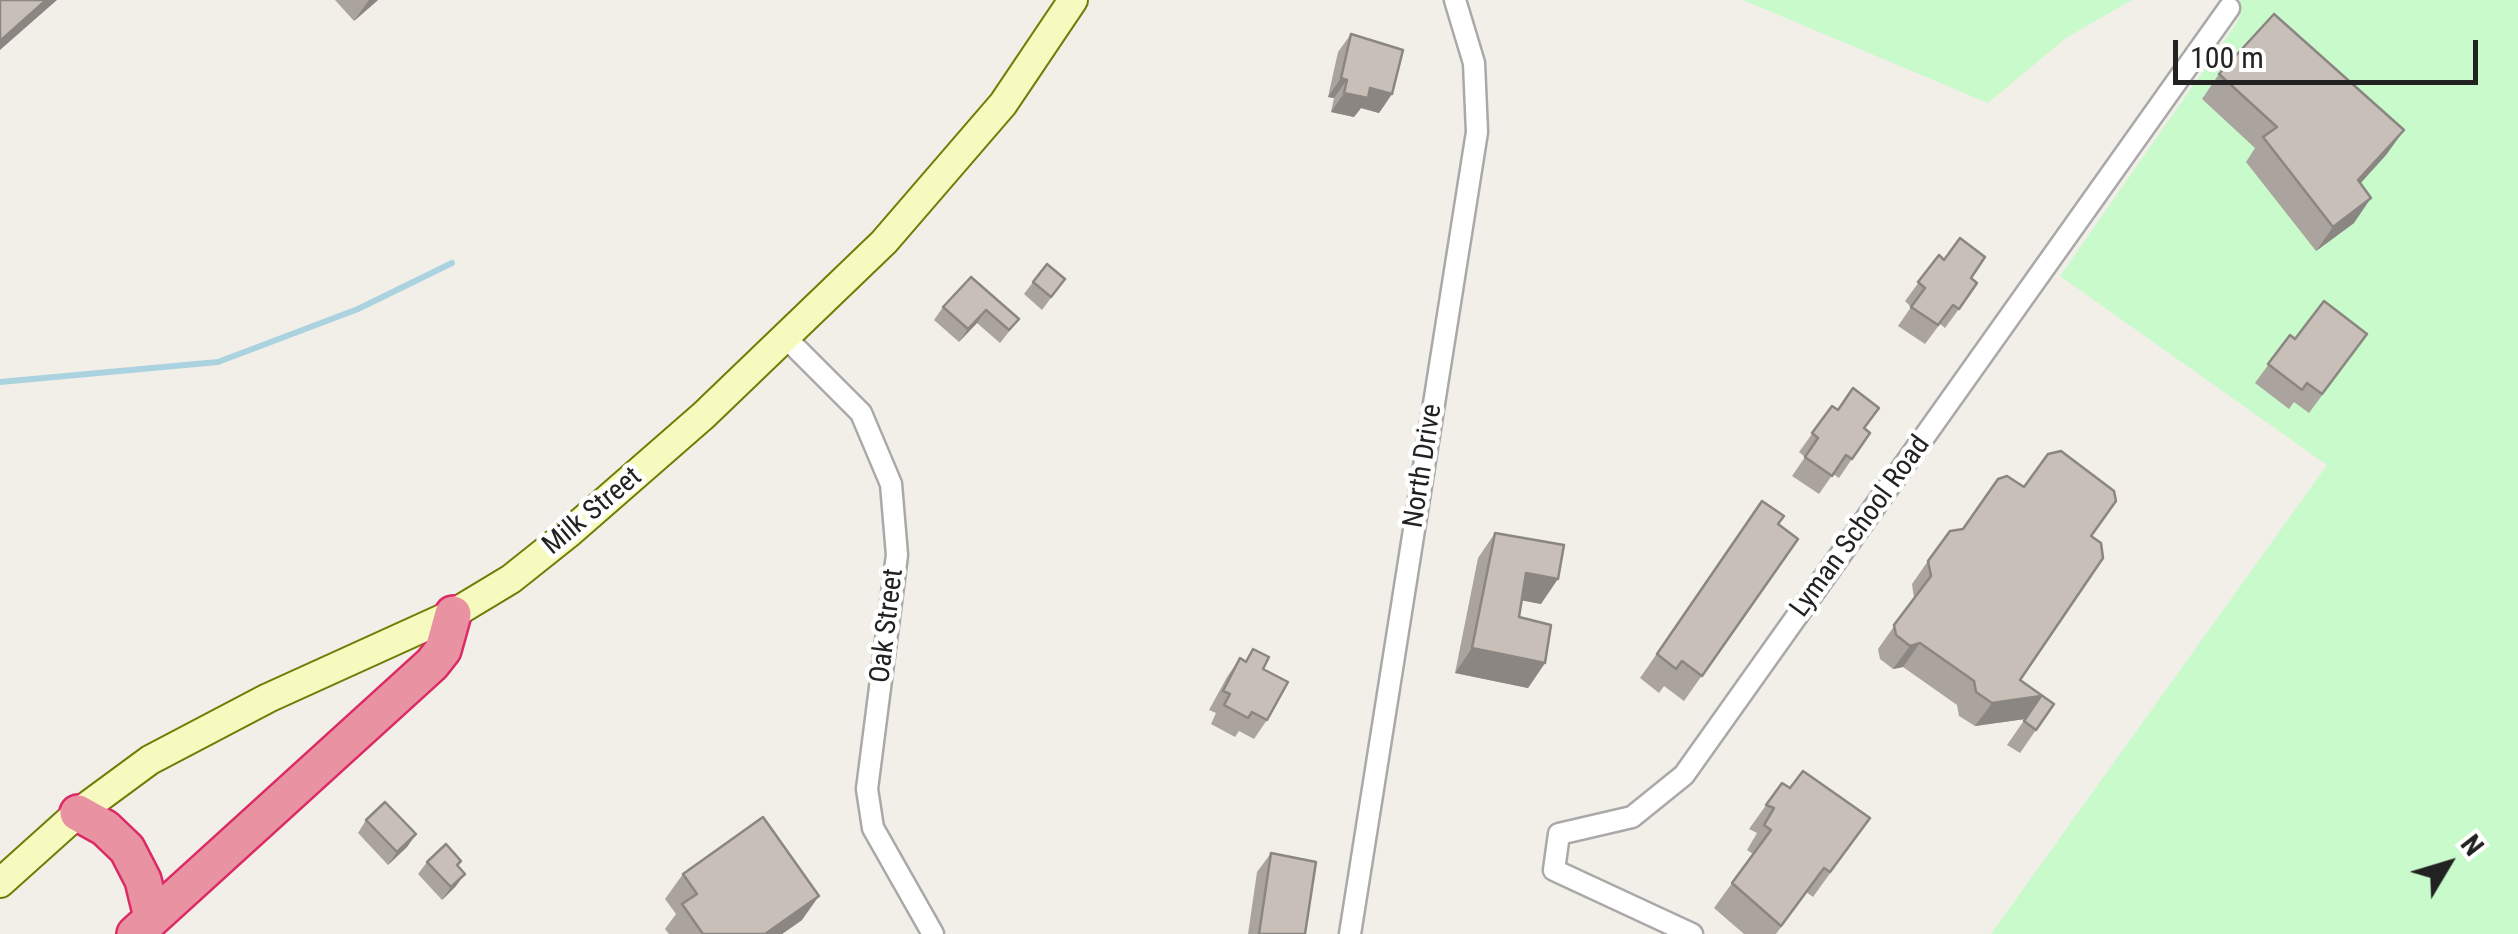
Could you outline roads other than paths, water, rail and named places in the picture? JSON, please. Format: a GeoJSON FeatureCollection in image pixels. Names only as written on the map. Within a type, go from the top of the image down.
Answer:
{"type":"FeatureCollection","features":[{"type":"Feature","properties":{"kind":"highway"},"geometry":{"type":"LineString","coordinates":[[143,926],[432,664],[443,650],[453,614]]}},
{"type":"Feature","properties":{"kind":"highway"},"geometry":{"type":"LineString","coordinates":[[78,813],[104,828],[127,849],[149,896],[143,926]]}},
{"type":"Feature","properties":{"kind":"main road","name":"Milk Street"},"geometry":{"type":"LineString","coordinates":[[0,883],[78,813],[188,738],[453,614],[511,579],[570,532],[786,338],[884,242],[974,139],[1072,0]]}},
{"type":"Feature","properties":{"kind":"street","name":"North Drive"},"geometry":{"type":"LineString","coordinates":[[1350,934],[1477,132],[1474,64],[1455,0]]}},
{"type":"Feature","properties":{"kind":"street","name":"Lyman School Road"},"geometry":{"type":"LineString","coordinates":[[1692,934],[1554,870],[1559,834],[1632,817],[1684,775],[2229,8]]}},
{"type":"Feature","properties":{"kind":"street","name":"Oak Street"},"geometry":{"type":"LineString","coordinates":[[786,338],[861,413],[890,484],[897,555],[867,790],[872,828],[933,934]]}},
{"type":"Feature","properties":{"kind":"waterway"},"geometry":{"type":"LineString","coordinates":[[0,382],[218,362],[358,309],[452,263]]}}]}
